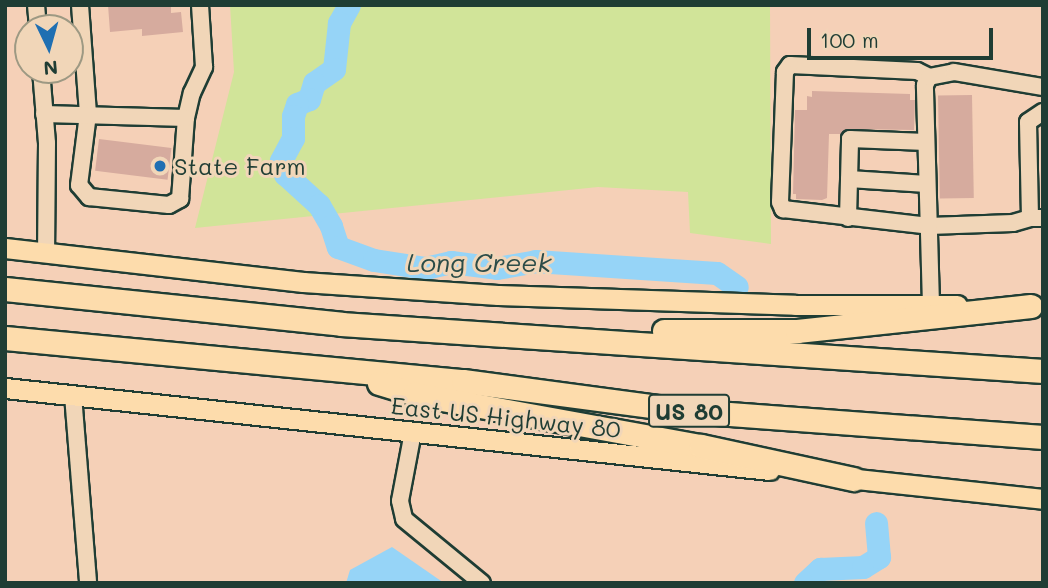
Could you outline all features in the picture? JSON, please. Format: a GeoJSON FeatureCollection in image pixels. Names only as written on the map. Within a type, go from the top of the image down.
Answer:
{"type":"FeatureCollection","features":[{"type":"Feature","properties":{"kind":"highway"},"geometry":{"type":"LineString","coordinates":[[5,289],[341,324],[1043,372]]}},
{"type":"Feature","properties":{"kind":"highway"},"geometry":{"type":"LineString","coordinates":[[341,324],[710,332],[797,331],[1037,306]]}},
{"type":"Feature","properties":{"kind":"highway","name":"US 80"},"geometry":{"type":"LineString","coordinates":[[5,338],[463,381],[689,411],[1043,437]]}},
{"type":"Feature","properties":{"kind":"highway"},"geometry":{"type":"LineString","coordinates":[[336,370],[414,394],[701,446],[853,478]]}},
{"type":"Feature","properties":{"kind":"main road"},"geometry":{"type":"LineString","coordinates":[[5,248],[303,282],[498,295],[795,305],[1037,306]]}},
{"type":"Feature","properties":{"kind":"main road","name":"East US Highway 80"},"geometry":{"type":"LineString","coordinates":[[5,388],[1043,499]]}},
{"type":"Feature","properties":{"kind":"street"},"geometry":{"type":"LineString","coordinates":[[80,5],[88,114],[79,185],[89,197],[169,205],[180,199],[186,118],[192,93],[204,67],[200,5]]}},
{"type":"Feature","properties":{"kind":"street"},"geometry":{"type":"LineString","coordinates":[[1043,87],[954,72],[929,77],[917,71],[797,63],[790,65],[785,72],[780,202],[783,209],[792,212],[929,226],[1013,223],[1036,218],[1035,123],[1043,112]]}},
{"type":"Feature","properties":{"kind":"street"},"geometry":{"type":"LineString","coordinates":[[929,77],[925,85],[931,305]]}},
{"type":"Feature","properties":{"kind":"street"},"geometry":{"type":"LineString","coordinates":[[42,84],[46,252]]}},
{"type":"Feature","properties":{"kind":"street"},"geometry":{"type":"LineString","coordinates":[[44,114],[186,118]]}},
{"type":"Feature","properties":{"kind":"street"},"geometry":{"type":"LineString","coordinates":[[848,218],[850,139],[926,142]]}},
{"type":"Feature","properties":{"kind":"street"},"geometry":{"type":"LineString","coordinates":[[849,179],[928,184]]}},
{"type":"Feature","properties":{"kind":"street"},"geometry":{"type":"LineString","coordinates":[[73,395],[88,583]]}},
{"type":"Feature","properties":{"kind":"street"},"geometry":{"type":"LineString","coordinates":[[413,432],[400,501],[404,519],[482,583]]}},
{"type":"Feature","properties":{"kind":"green space"},"geometry":{"type":"Polygon","coordinates":[[[230,5],[770,5],[771,244],[690,233],[688,192],[598,187],[195,228],[234,72],[230,5]]]}},
{"type":"Feature","properties":{"kind":"water"},"geometry":{"type":"Polygon","coordinates":[[[392,547],[444,583],[346,583],[350,570],[392,547]]]}},
{"type":"Feature","properties":{"kind":"building"},"geometry":{"type":"Polygon","coordinates":[[[108,5],[171,5],[171,13],[181,12],[183,32],[142,36],[142,29],[110,32],[108,5]]]}},
{"type":"Feature","properties":{"kind":"building"},"geometry":{"type":"Polygon","coordinates":[[[812,91],[910,94],[910,100],[915,100],[914,130],[850,129],[841,134],[829,134],[827,198],[822,200],[796,199],[796,194],[793,194],[795,110],[807,110],[807,96],[812,97],[812,91]]]}},
{"type":"Feature","properties":{"kind":"building"},"geometry":{"type":"Polygon","coordinates":[[[972,95],[974,198],[940,199],[938,96],[972,95]]]}},
{"type":"Feature","properties":{"kind":"building"},"geometry":{"type":"Polygon","coordinates":[[[99,139],[171,148],[168,180],[95,171],[99,139]]]}},
{"type":"Feature","properties":{"kind":"waterway","name":"Long Creek"},"geometry":{"type":"LineString","coordinates":[[349,5],[339,23],[334,69],[314,83],[309,99],[297,104],[293,116],[293,138],[281,161],[285,174],[319,205],[331,226],[338,247],[374,260],[425,268],[451,262],[497,268],[535,261],[717,273],[737,287]]}},
{"type":"Feature","properties":{"kind":"waterway","name":"Long Creek"},"geometry":{"type":"LineString","coordinates":[[805,583],[820,569],[863,567],[879,557],[876,523]]}},
{"type":"Feature","properties":{"kind":"place","name":"State Farm"},"geometry":{"type":"Point","coordinates":[160,166]}}]}
